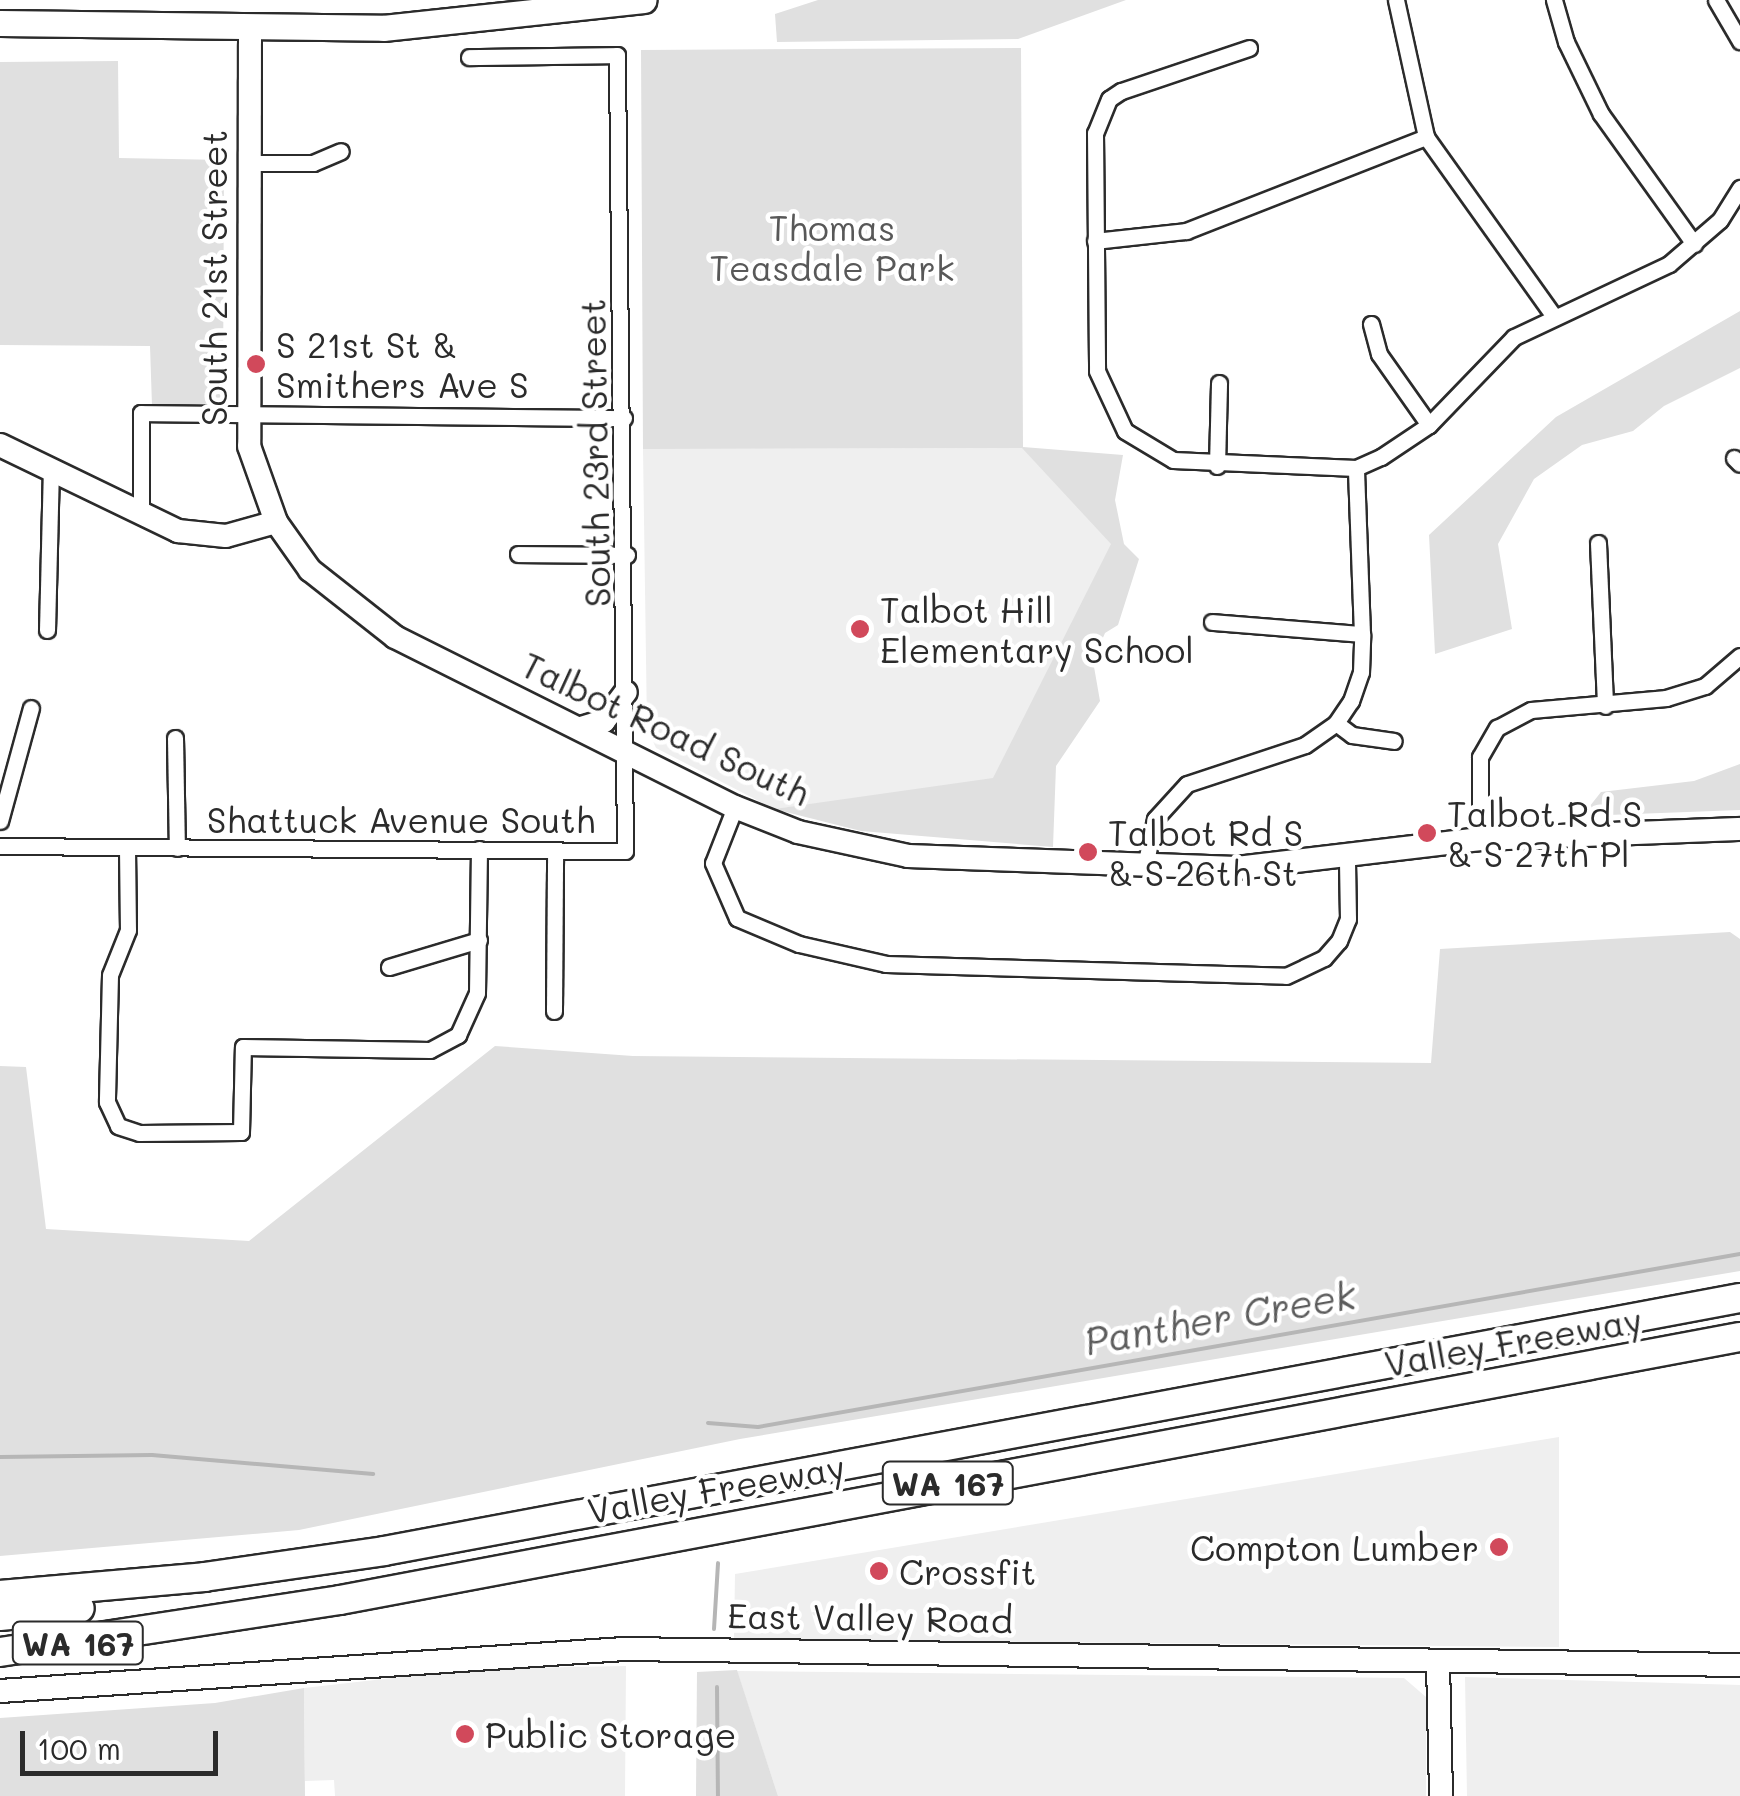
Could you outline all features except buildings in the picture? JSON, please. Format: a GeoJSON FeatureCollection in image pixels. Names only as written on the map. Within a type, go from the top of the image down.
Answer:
{"type":"FeatureCollection","features":[{"type":"Feature","properties":{"kind":"highway","name":"Valley Freeway"},"geometry":{"type":"LineString","coordinates":[[0,1595],[204,1577],[384,1552],[1740,1298]]}},
{"type":"Feature","properties":{"kind":"highway","name":"Valley Freeway"},"geometry":{"type":"LineString","coordinates":[[0,1652],[156,1632],[1740,1337]]}},
{"type":"Feature","properties":{"kind":"highway"},"geometry":{"type":"LineString","coordinates":[[0,1616],[284,1579],[365,1564],[384,1552]]}},
{"type":"Feature","properties":{"kind":"highway"},"geometry":{"type":"LineString","coordinates":[[0,1635],[91,1625],[156,1632]]}},
{"type":"Feature","properties":{"kind":"main road"},"geometry":{"type":"LineString","coordinates":[[0,24],[436,26],[634,1]]}},
{"type":"Feature","properties":{"kind":"street"},"geometry":{"type":"LineString","coordinates":[[1396,0],[1426,137],[1553,315]]}},
{"type":"Feature","properties":{"kind":"street"},"geometry":{"type":"LineString","coordinates":[[1554,0],[1566,42],[1601,114],[1694,244]]}},
{"type":"Feature","properties":{"kind":"street"},"geometry":{"type":"LineString","coordinates":[[1716,0],[1740,41]]}},
{"type":"Feature","properties":{"kind":"street","name":"South 21st Street"},"geometry":{"type":"LineString","coordinates":[[250,28],[245,416],[276,522]]}},
{"type":"Feature","properties":{"kind":"street"},"geometry":{"type":"LineString","coordinates":[[1249,48],[1109,98],[1095,133],[1094,350],[1104,392],[1125,431],[1140,444],[1173,460],[1217,466],[1356,468],[1429,425],[1514,337],[1553,315],[1669,264],[1694,244],[1740,188]]}},
{"type":"Feature","properties":{"kind":"street","name":"South 23rd Street"},"geometry":{"type":"LineString","coordinates":[[469,58],[617,55],[627,556],[626,851]]}},
{"type":"Feature","properties":{"kind":"street"},"geometry":{"type":"LineString","coordinates":[[1096,241],[1186,231],[1426,137]]}},
{"type":"Feature","properties":{"kind":"street"},"geometry":{"type":"LineString","coordinates":[[247,163],[313,163],[341,151]]}},
{"type":"Feature","properties":{"kind":"street"},"geometry":{"type":"LineString","coordinates":[[1371,324],[1379,354],[1429,425]]}},
{"type":"Feature","properties":{"kind":"street"},"geometry":{"type":"LineString","coordinates":[[1217,466],[1220,383]]}},
{"type":"Feature","properties":{"kind":"street"},"geometry":{"type":"LineString","coordinates":[[141,516],[141,413],[624,418]]}},
{"type":"Feature","properties":{"kind":"street"},"geometry":{"type":"LineString","coordinates":[[0,444],[141,516],[202,536],[246,533],[276,522]]}},
{"type":"Feature","properties":{"kind":"street"},"geometry":{"type":"LineString","coordinates":[[1144,866],[1156,819],[1186,784],[1229,765],[1280,755],[1336,723],[1361,672],[1356,468]]}},
{"type":"Feature","properties":{"kind":"street"},"geometry":{"type":"LineString","coordinates":[[47,630],[50,470]]}},
{"type":"Feature","properties":{"kind":"street","name":"Talbot Road South"},"geometry":{"type":"LineString","coordinates":[[276,522],[310,570],[363,618],[735,807],[798,832],[908,856],[1238,868],[1347,859],[1480,839],[1740,829]]}},
{"type":"Feature","properties":{"kind":"street"},"geometry":{"type":"LineString","coordinates":[[1598,543],[1606,706]]}},
{"type":"Feature","properties":{"kind":"street"},"geometry":{"type":"LineString","coordinates":[[518,554],[627,556]]}},
{"type":"Feature","properties":{"kind":"street"},"geometry":{"type":"LineString","coordinates":[[1212,622],[1362,634]]}},
{"type":"Feature","properties":{"kind":"street"},"geometry":{"type":"LineString","coordinates":[[1480,839],[1480,757],[1498,728],[1531,710],[1606,706],[1705,686],[1740,656]]}},
{"type":"Feature","properties":{"kind":"street"},"geometry":{"type":"LineString","coordinates":[[582,728],[604,720],[626,692]]}},
{"type":"Feature","properties":{"kind":"street"},"geometry":{"type":"LineString","coordinates":[[0,821],[32,708]]}},
{"type":"Feature","properties":{"kind":"street"},"geometry":{"type":"LineString","coordinates":[[1336,723],[1352,735],[1394,741]]}},
{"type":"Feature","properties":{"kind":"street","name":"Shattuck Avenue South"},"geometry":{"type":"LineString","coordinates":[[176,738],[176,848]]}},
{"type":"Feature","properties":{"kind":"street"},"geometry":{"type":"LineString","coordinates":[[735,807],[714,862],[724,901],[737,918],[799,944],[886,964],[1286,976],[1324,958],[1339,942],[1348,919],[1347,859]]}},
{"type":"Feature","properties":{"kind":"street","name":"Shattuck Avenue South"},"geometry":{"type":"LineString","coordinates":[[0,846],[626,851]]}},
{"type":"Feature","properties":{"kind":"street"},"geometry":{"type":"LineString","coordinates":[[127,848],[128,930],[110,975],[111,1118],[139,1133],[241,1132],[243,1047],[430,1050],[466,1026],[475,1010],[479,849]]}},
{"type":"Feature","properties":{"kind":"street"},"geometry":{"type":"LineString","coordinates":[[554,1011],[555,851]]}},
{"type":"Feature","properties":{"kind":"street"},"geometry":{"type":"LineString","coordinates":[[389,967],[479,940]]}},
{"type":"Feature","properties":{"kind":"street","name":"East Valley Road"},"geometry":{"type":"LineString","coordinates":[[0,1691],[624,1649],[1740,1665]]}},
{"type":"Feature","properties":{"kind":"street"},"geometry":{"type":"LineString","coordinates":[[1438,1662],[1441,1796]]}},
{"type":"Feature","properties":{"kind":"shaded area","name":"Talbot Hill Elementary School"},"geometry":{"type":"Polygon","coordinates":[[[1023,448],[1121,530],[1002,780],[774,809],[656,748],[647,728],[643,449],[1023,448]]]}},
{"type":"Feature","properties":{"kind":"shaded area"},"geometry":{"type":"Polygon","coordinates":[[[1559,1437],[1559,1647],[734,1639],[735,1574],[1559,1437]]]}},
{"type":"Feature","properties":{"kind":"shaded area","name":"Public Storage"},"geometry":{"type":"Polygon","coordinates":[[[626,1666],[625,1796],[335,1796],[334,1780],[305,1781],[304,1688],[472,1669],[626,1666]]]}},
{"type":"Feature","properties":{"kind":"shaded area"},"geometry":{"type":"Polygon","coordinates":[[[737,1671],[1404,1678],[1426,1697],[1426,1796],[778,1796],[737,1671]]]}},
{"type":"Feature","properties":{"kind":"shaded area"},"geometry":{"type":"Polygon","coordinates":[[[1465,1677],[1740,1685],[1740,1796],[1467,1796],[1465,1677]]]}},
{"type":"Feature","properties":{"kind":"green space"},"geometry":{"type":"Polygon","coordinates":[[[818,0],[1126,0],[1018,39],[777,42],[775,14],[818,0]]]}},
{"type":"Feature","properties":{"kind":"green space","name":"Thomas Teasdale Park"},"geometry":{"type":"Polygon","coordinates":[[[1021,48],[1023,447],[1123,455],[1115,500],[1124,544],[1139,559],[1118,625],[1105,633],[1093,661],[1100,701],[1056,766],[1053,847],[861,831],[774,809],[993,778],[1111,544],[1022,448],[643,449],[641,50],[1021,48]]]}},
{"type":"Feature","properties":{"kind":"green space"},"geometry":{"type":"Polygon","coordinates":[[[118,61],[119,158],[224,160],[223,403],[152,406],[150,346],[0,345],[0,62],[118,61]]]}},
{"type":"Feature","properties":{"kind":"green space"},"geometry":{"type":"Polygon","coordinates":[[[1740,311],[1740,368],[1664,406],[1633,431],[1582,445],[1534,479],[1498,544],[1512,629],[1435,654],[1429,535],[1556,417],[1740,311]]]}},
{"type":"Feature","properties":{"kind":"green space"},"geometry":{"type":"Polygon","coordinates":[[[1740,764],[1740,810],[1582,816],[1601,792],[1694,781],[1740,764]]]}},
{"type":"Feature","properties":{"kind":"green space"},"geometry":{"type":"Polygon","coordinates":[[[1730,932],[1740,939],[1740,1271],[740,1439],[299,1530],[0,1556],[0,1066],[26,1067],[46,1229],[249,1241],[495,1046],[633,1056],[1431,1063],[1440,949],[1730,932]]]}},
{"type":"Feature","properties":{"kind":"green space"},"geometry":{"type":"Polygon","coordinates":[[[737,1670],[778,1796],[696,1796],[697,1672],[737,1670]]]}},
{"type":"Feature","properties":{"kind":"green space"},"geometry":{"type":"Polygon","coordinates":[[[304,1688],[305,1796],[0,1796],[0,1718],[215,1703],[304,1688]]]}},
{"type":"Feature","properties":{"kind":"waterway","name":"Panther Creek"},"geometry":{"type":"LineString","coordinates":[[708,1423],[758,1427],[1740,1254]]}},
{"type":"Feature","properties":{"kind":"waterway"},"geometry":{"type":"LineString","coordinates":[[0,1457],[152,1455],[373,1474]]}},
{"type":"Feature","properties":{"kind":"waterway","name":"Panther Creek"},"geometry":{"type":"LineString","coordinates":[[714,1629],[718,1563]]}},
{"type":"Feature","properties":{"kind":"waterway","name":"Panther Creek"},"geometry":{"type":"LineString","coordinates":[[717,1687],[718,1796]]}},
{"type":"Feature","properties":{"kind":"place","name":"S 21st St & Smithers Ave S"},"geometry":{"type":"Point","coordinates":[256,364]}},
{"type":"Feature","properties":{"kind":"place","name":"Talbot Hill Elementary School"},"geometry":{"type":"Point","coordinates":[860,629]}},
{"type":"Feature","properties":{"kind":"place","name":"Talbot Rd S & S 27th Pl"},"geometry":{"type":"Point","coordinates":[1427,833]}},
{"type":"Feature","properties":{"kind":"place","name":"Talbot Rd S & S 26th St"},"geometry":{"type":"Point","coordinates":[1088,852]}},
{"type":"Feature","properties":{"kind":"place","name":"Compton Lumber"},"geometry":{"type":"Point","coordinates":[1499,1547]}},
{"type":"Feature","properties":{"kind":"place","name":"Crossfit"},"geometry":{"type":"Point","coordinates":[879,1571]}},
{"type":"Feature","properties":{"kind":"place","name":"Public Storage"},"geometry":{"type":"Point","coordinates":[465,1734]}}]}
